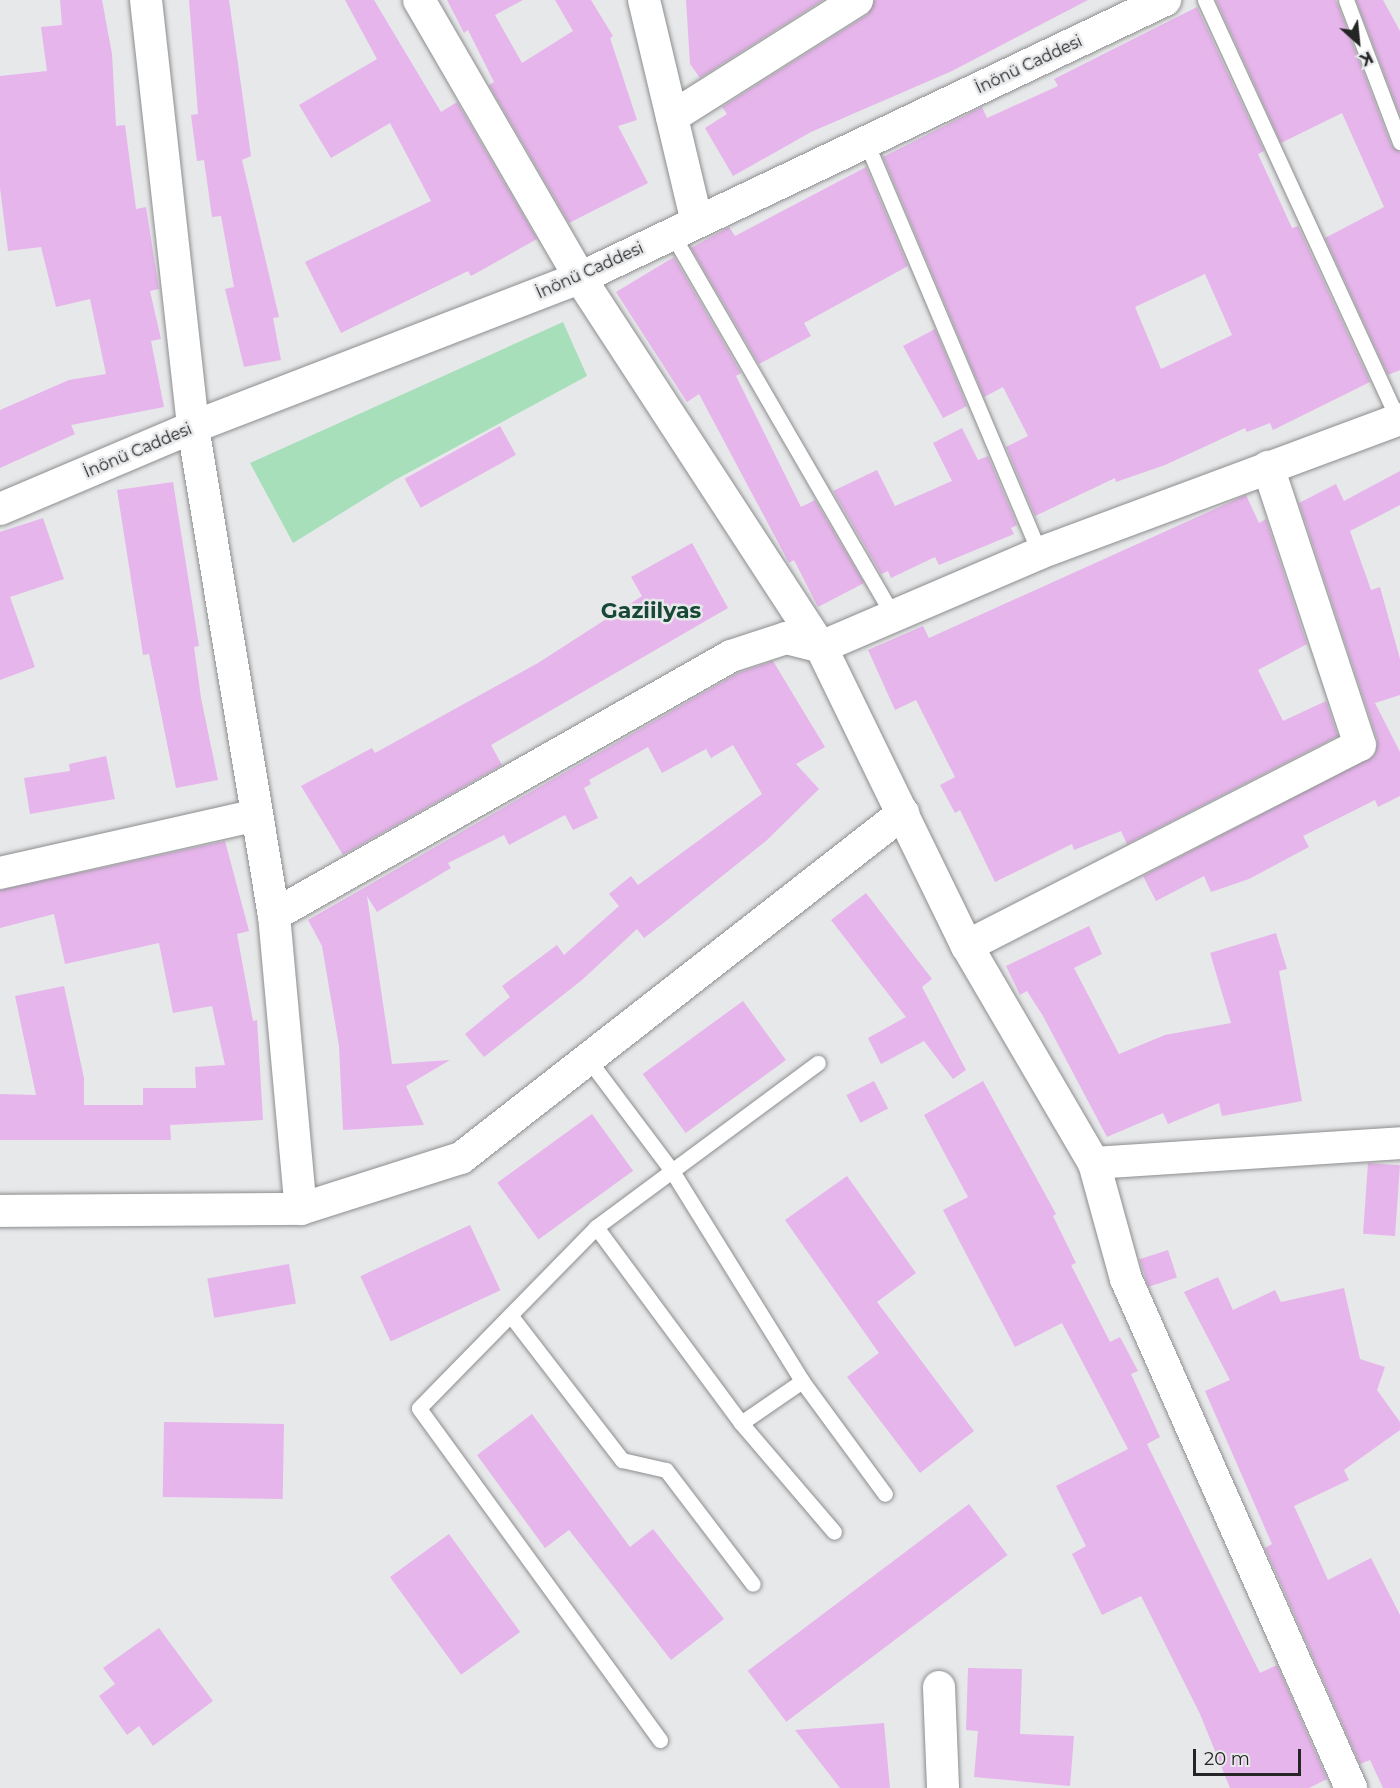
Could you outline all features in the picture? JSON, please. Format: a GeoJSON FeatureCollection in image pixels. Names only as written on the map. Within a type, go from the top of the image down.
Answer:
{"type":"FeatureCollection","features":[{"type":"Feature","properties":{"kind":"street"},"geometry":{"type":"LineString","coordinates":[[146,0],[193,427],[274,915],[301,1209]]}},
{"type":"Feature","properties":{"kind":"street"},"geometry":{"type":"LineString","coordinates":[[419,0],[580,278],[821,647],[967,946],[1094,1163],[1126,1279],[1351,1788]]}},
{"type":"Feature","properties":{"kind":"street"},"geometry":{"type":"LineString","coordinates":[[644,0],[672,117],[685,228]]}},
{"type":"Feature","properties":{"kind":"street"},"geometry":{"type":"LineString","coordinates":[[672,117],[857,0]]}},
{"type":"Feature","properties":{"kind":"street","name":"İnönü Caddesi"},"geometry":{"type":"LineString","coordinates":[[0,510],[193,427],[580,278],[1165,0]]}},
{"type":"Feature","properties":{"kind":"street"},"geometry":{"type":"LineString","coordinates":[[274,915],[731,656],[786,638],[821,647],[892,613],[1040,553],[1399,420]]}},
{"type":"Feature","properties":{"kind":"street"},"geometry":{"type":"LineString","coordinates":[[967,946],[1360,745],[1268,467]]}},
{"type":"Feature","properties":{"kind":"street"},"geometry":{"type":"LineString","coordinates":[[0,1211],[301,1209],[460,1158],[903,813]]}},
{"type":"Feature","properties":{"kind":"street"},"geometry":{"type":"LineString","coordinates":[[0,873],[257,815]]}},
{"type":"Feature","properties":{"kind":"street"},"geometry":{"type":"LineString","coordinates":[[1094,1163],[1400,1143]]}},
{"type":"Feature","properties":{"kind":"street"},"geometry":{"type":"LineString","coordinates":[[939,1687],[943,1788]]}},
{"type":"Feature","properties":{"kind":"lane"},"geometry":{"type":"LineString","coordinates":[[1205,0],[1399,420]]}},
{"type":"Feature","properties":{"kind":"lane"},"geometry":{"type":"LineString","coordinates":[[1346,0],[1400,142]]}},
{"type":"Feature","properties":{"kind":"lane"},"geometry":{"type":"LineString","coordinates":[[866,142],[1040,553]]}},
{"type":"Feature","properties":{"kind":"lane"},"geometry":{"type":"LineString","coordinates":[[685,228],[892,613]]}},
{"type":"Feature","properties":{"kind":"lane"},"geometry":{"type":"LineString","coordinates":[[588,1059],[672,1171],[802,1381],[885,1494]]}},
{"type":"Feature","properties":{"kind":"lane"},"geometry":{"type":"LineString","coordinates":[[660,1740],[418,1408],[511,1316],[596,1227],[818,1063]]}},
{"type":"Feature","properties":{"kind":"lane"},"geometry":{"type":"LineString","coordinates":[[596,1227],[741,1424],[834,1532]]}},
{"type":"Feature","properties":{"kind":"lane"},"geometry":{"type":"LineString","coordinates":[[511,1316],[622,1460],[666,1470],[753,1584]]}},
{"type":"Feature","properties":{"kind":"lane"},"geometry":{"type":"LineString","coordinates":[[741,1424],[802,1381]]}},
{"type":"Feature","properties":{"kind":"green space"},"geometry":{"type":"Polygon","coordinates":[[[563,322],[587,376],[395,480],[293,543],[250,463],[563,322]]]}},
{"type":"Feature","properties":{"kind":"building"},"geometry":{"type":"Polygon","coordinates":[[[60,0],[102,0],[112,54],[116,126],[125,125],[136,209],[146,207],[159,289],[150,291],[161,339],[151,341],[164,407],[71,425],[75,434],[0,468],[0,410],[69,380],[106,374],[90,299],[56,307],[41,247],[8,251],[0,188],[0,76],[47,71],[41,27],[62,25],[60,0]]]}},
{"type":"Feature","properties":{"kind":"building"},"geometry":{"type":"Polygon","coordinates":[[[189,0],[229,0],[251,156],[242,160],[279,317],[273,318],[281,360],[244,367],[225,289],[234,287],[221,216],[212,217],[204,160],[197,161],[191,115],[198,114],[189,0]]]}},
{"type":"Feature","properties":{"kind":"building"},"geometry":{"type":"Polygon","coordinates":[[[345,0],[374,0],[441,112],[457,102],[537,239],[471,276],[468,271],[341,333],[305,262],[431,201],[390,123],[331,158],[299,105],[377,59],[345,0]]]}},
{"type":"Feature","properties":{"kind":"building"},"geometry":{"type":"Polygon","coordinates":[[[447,0],[523,0],[495,15],[522,63],[573,31],[555,0],[591,0],[613,36],[610,38],[637,120],[618,126],[648,183],[569,223],[489,85],[494,82],[468,30],[464,33],[447,0]]]}},
{"type":"Feature","properties":{"kind":"building"},"geometry":{"type":"Polygon","coordinates":[[[686,0],[823,0],[700,78],[690,64],[686,0]]]}},
{"type":"Feature","properties":{"kind":"building"},"geometry":{"type":"Polygon","coordinates":[[[875,0],[1088,0],[952,71],[811,132],[733,176],[705,128],[727,114],[722,107],[867,15],[875,0]]]}},
{"type":"Feature","properties":{"kind":"building"},"geometry":{"type":"Polygon","coordinates":[[[1216,0],[1336,0],[1391,145],[1400,152],[1400,370],[1388,375],[1325,238],[1384,207],[1342,113],[1281,143],[1216,0]]]}},
{"type":"Feature","properties":{"kind":"building"},"geometry":{"type":"Polygon","coordinates":[[[1356,0],[1383,0],[1400,31],[1400,115],[1356,0]]]}},
{"type":"Feature","properties":{"kind":"building"},"geometry":{"type":"Polygon","coordinates":[[[1197,7],[1264,151],[1258,154],[1292,228],[1298,226],[1370,382],[1273,430],[1270,423],[1247,432],[1245,428],[1165,465],[1116,482],[1115,478],[1035,516],[1006,447],[1028,436],[1003,387],[984,397],[883,157],[982,107],[987,118],[1058,86],[1054,79],[1197,7]],[[1205,274],[1135,307],[1161,369],[1232,335],[1205,274]]]}},
{"type":"Feature","properties":{"kind":"building"},"geometry":{"type":"Polygon","coordinates":[[[866,167],[908,266],[804,323],[811,336],[759,364],[691,248],[729,227],[735,236],[866,167]]]}},
{"type":"Feature","properties":{"kind":"building"},"geometry":{"type":"Polygon","coordinates":[[[674,257],[741,373],[736,376],[801,507],[815,500],[864,583],[818,607],[794,560],[789,563],[699,394],[687,402],[616,292],[674,257]]]}},
{"type":"Feature","properties":{"kind":"building"},"geometry":{"type":"Polygon","coordinates":[[[935,329],[967,406],[943,418],[903,346],[935,329]]]}},
{"type":"Feature","properties":{"kind":"building"},"geometry":{"type":"Polygon","coordinates":[[[500,426],[516,455],[421,508],[405,479],[500,426]]]}},
{"type":"Feature","properties":{"kind":"building"},"geometry":{"type":"Polygon","coordinates":[[[962,428],[978,460],[988,456],[1017,525],[1011,528],[1014,534],[939,565],[935,557],[891,578],[888,571],[881,574],[833,491],[877,470],[895,506],[952,481],[933,443],[962,428]]]}},
{"type":"Feature","properties":{"kind":"building"},"geometry":{"type":"Polygon","coordinates":[[[1400,471],[1400,505],[1350,531],[1371,590],[1380,587],[1400,659],[1400,695],[1375,703],[1400,752],[1400,796],[1378,807],[1375,800],[1303,836],[1309,847],[1249,879],[1211,892],[1204,876],[1156,901],[1143,876],[1375,755],[1377,739],[1299,503],[1336,484],[1344,501],[1400,471]]]}},
{"type":"Feature","properties":{"kind":"building"},"geometry":{"type":"Polygon","coordinates":[[[173,482],[199,646],[194,647],[201,698],[218,780],[176,788],[149,654],[143,655],[117,490],[173,482]]]}},
{"type":"Feature","properties":{"kind":"building"},"geometry":{"type":"Polygon","coordinates":[[[1246,495],[1259,523],[1266,519],[1307,644],[1258,670],[1283,721],[1326,701],[1338,736],[1127,844],[1121,831],[1074,850],[1072,844],[995,882],[960,810],[955,813],[940,785],[955,777],[916,700],[895,710],[868,650],[923,626],[929,638],[1246,495]]]}},
{"type":"Feature","properties":{"kind":"building"},"geometry":{"type":"Polygon","coordinates":[[[43,518],[64,579],[10,597],[35,667],[0,680],[0,532],[43,518]]]}},
{"type":"Feature","properties":{"kind":"building"},"geometry":{"type":"Polygon","coordinates":[[[692,543],[728,608],[491,745],[502,765],[343,855],[301,786],[372,748],[375,753],[538,663],[642,596],[631,577],[692,543]]]}},
{"type":"Feature","properties":{"kind":"building"},"geometry":{"type":"Polygon","coordinates":[[[773,661],[825,747],[796,764],[819,789],[766,841],[666,921],[644,938],[637,929],[582,980],[484,1057],[465,1034],[510,997],[502,986],[557,945],[564,955],[619,906],[609,894],[631,876],[638,885],[762,794],[733,745],[711,758],[706,749],[662,773],[648,747],[589,780],[591,784],[584,788],[598,818],[573,830],[565,815],[509,845],[504,835],[448,863],[451,868],[377,912],[367,896],[392,1064],[450,1060],[406,1086],[424,1125],[343,1130],[339,1046],[322,946],[308,920],[738,673],[773,661]]]}},
{"type":"Feature","properties":{"kind":"building"},"geometry":{"type":"Polygon","coordinates":[[[106,756],[115,799],[30,814],[24,778],[70,771],[69,764],[106,756]]]}},
{"type":"Feature","properties":{"kind":"building"},"geometry":{"type":"Polygon","coordinates":[[[225,841],[249,931],[237,934],[253,1021],[257,1020],[263,1120],[170,1125],[171,1140],[0,1140],[0,1094],[36,1095],[15,996],[64,986],[84,1078],[84,1105],[143,1105],[143,1088],[196,1088],[195,1067],[225,1065],[212,1006],[173,1013],[159,943],[65,964],[54,914],[0,928],[0,890],[225,841]]]}},
{"type":"Feature","properties":{"kind":"building"},"geometry":{"type":"Polygon","coordinates":[[[866,893],[932,979],[922,987],[966,1070],[953,1079],[924,1041],[881,1064],[868,1038],[906,1017],[831,920],[866,893]]]}},
{"type":"Feature","properties":{"kind":"building"},"geometry":{"type":"Polygon","coordinates":[[[1089,926],[1102,954],[1074,968],[1119,1054],[1165,1035],[1231,1023],[1210,953],[1276,933],[1287,969],[1279,971],[1302,1101],[1222,1116],[1219,1103],[1168,1124],[1163,1113],[1107,1137],[1043,1016],[1027,991],[1020,995],[1006,966],[1089,926]]]}},
{"type":"Feature","properties":{"kind":"building"},"geometry":{"type":"Polygon","coordinates":[[[743,1001],[786,1060],[686,1133],[643,1074],[743,1001]]]}},
{"type":"Feature","properties":{"kind":"building"},"geometry":{"type":"Polygon","coordinates":[[[874,1081],[888,1109],[860,1123],[846,1095],[874,1081]]]}},
{"type":"Feature","properties":{"kind":"building"},"geometry":{"type":"Polygon","coordinates":[[[983,1081],[1056,1214],[1053,1216],[1076,1263],[1071,1265],[1110,1342],[1120,1337],[1138,1371],[1131,1374],[1160,1437],[1147,1444],[1260,1673],[1277,1665],[1327,1779],[1309,1788],[1230,1788],[1200,1714],[1141,1596],[1102,1615],[1072,1554],[1086,1546],[1056,1486],[1128,1449],[1062,1323],[1015,1347],[943,1210],[968,1197],[924,1115],[983,1081]]]}},
{"type":"Feature","properties":{"kind":"building"},"geometry":{"type":"Polygon","coordinates":[[[592,1114],[633,1171],[538,1239],[497,1183],[592,1114]]]}},
{"type":"Feature","properties":{"kind":"building"},"geometry":{"type":"Polygon","coordinates":[[[1368,1163],[1400,1165],[1395,1236],[1363,1234],[1368,1163]]]}},
{"type":"Feature","properties":{"kind":"building"},"geometry":{"type":"Polygon","coordinates":[[[847,1176],[916,1273],[877,1302],[974,1431],[920,1473],[847,1377],[879,1353],[785,1220],[847,1176]]]}},
{"type":"Feature","properties":{"kind":"building"},"geometry":{"type":"Polygon","coordinates":[[[470,1225],[500,1290],[391,1341],[360,1276],[470,1225]]]}},
{"type":"Feature","properties":{"kind":"building"},"geometry":{"type":"Polygon","coordinates":[[[1168,1250],[1177,1278],[1148,1287],[1139,1259],[1168,1250]]]}},
{"type":"Feature","properties":{"kind":"building"},"geometry":{"type":"Polygon","coordinates":[[[289,1264],[296,1303],[214,1318],[207,1278],[289,1264]]]}},
{"type":"Feature","properties":{"kind":"building"},"geometry":{"type":"Polygon","coordinates":[[[1218,1277],[1233,1310],[1275,1290],[1281,1302],[1344,1288],[1360,1359],[1385,1367],[1377,1390],[1400,1422],[1400,1430],[1344,1470],[1349,1480],[1294,1506],[1328,1580],[1371,1558],[1400,1615],[1400,1788],[1383,1788],[1370,1760],[1360,1764],[1265,1548],[1272,1544],[1205,1391],[1230,1380],[1184,1292],[1218,1277]]]}},
{"type":"Feature","properties":{"kind":"building"},"geometry":{"type":"Polygon","coordinates":[[[532,1414],[630,1547],[653,1529],[724,1619],[671,1660],[569,1530],[545,1548],[477,1455],[532,1414]]]}},
{"type":"Feature","properties":{"kind":"building"},"geometry":{"type":"Polygon","coordinates":[[[164,1422],[284,1424],[283,1499],[163,1497],[164,1422]]]}},
{"type":"Feature","properties":{"kind":"building"},"geometry":{"type":"Polygon","coordinates":[[[969,1504],[1008,1555],[786,1722],[748,1671],[969,1504]]]}},
{"type":"Feature","properties":{"kind":"building"},"geometry":{"type":"Polygon","coordinates":[[[449,1534],[520,1632],[461,1675],[390,1577],[449,1534]]]}},
{"type":"Feature","properties":{"kind":"building"},"geometry":{"type":"Polygon","coordinates":[[[159,1628],[213,1701],[153,1746],[139,1726],[127,1735],[99,1696],[115,1684],[103,1668],[159,1628]]]}},
{"type":"Feature","properties":{"kind":"building"},"geometry":{"type":"Polygon","coordinates":[[[968,1668],[1022,1669],[1020,1734],[1074,1736],[1070,1786],[974,1777],[978,1731],[966,1730],[968,1668]]]}},
{"type":"Feature","properties":{"kind":"building"},"geometry":{"type":"Polygon","coordinates":[[[884,1723],[890,1788],[840,1788],[795,1730],[884,1723]]]}},
{"type":"Feature","properties":{"kind":"district","name":"Gaziilyas"},"geometry":{"type":"Point","coordinates":[651,611]}}]}
